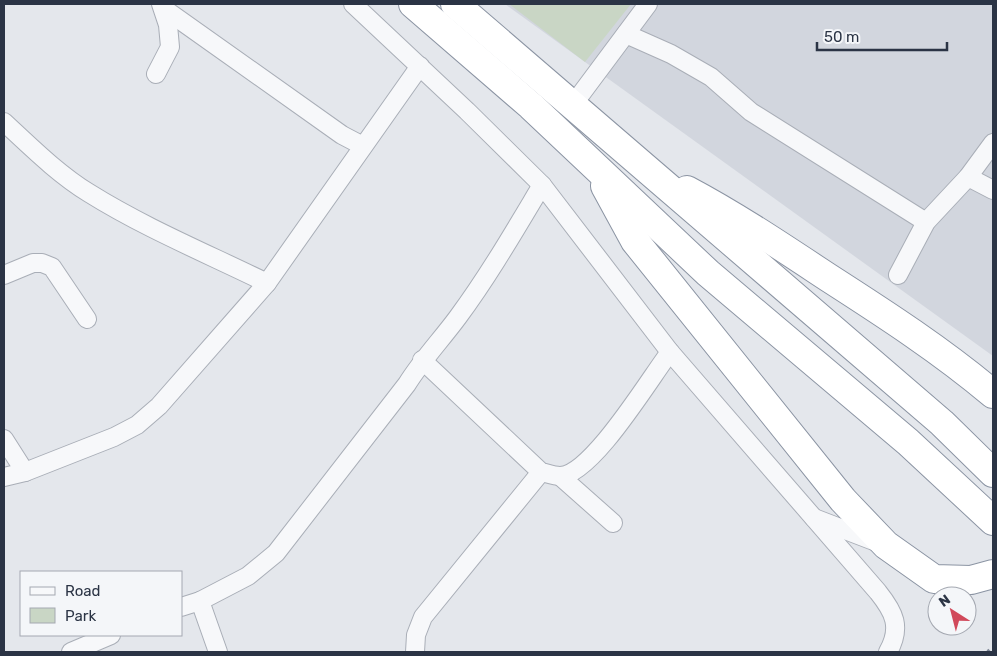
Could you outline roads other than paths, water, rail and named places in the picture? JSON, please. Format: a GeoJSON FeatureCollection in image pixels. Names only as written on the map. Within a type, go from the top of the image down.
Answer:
{"type":"FeatureCollection","features":[{"type":"Feature","properties":{"kind":"highway"},"geometry":{"type":"LineString","coordinates":[[413,4],[531,106],[708,273],[908,442],[993,520]]}},
{"type":"Feature","properties":{"kind":"highway"},"geometry":{"type":"LineString","coordinates":[[455,4],[942,423],[993,473]]}},
{"type":"Feature","properties":{"kind":"highway"},"geometry":{"type":"LineString","coordinates":[[594,165],[635,241],[843,500],[886,545],[934,579],[971,580],[993,574]]}},
{"type":"Feature","properties":{"kind":"highway"},"geometry":{"type":"LineString","coordinates":[[641,165],[741,220],[872,306],[968,373],[993,394]]}},
{"type":"Feature","properties":{"kind":"street"},"geometry":{"type":"LineString","coordinates":[[353,4],[420,66],[542,185],[670,352],[891,609],[896,627],[888,652]]}},
{"type":"Feature","properties":{"kind":"street"},"geometry":{"type":"LineString","coordinates":[[572,106],[648,4]]}},
{"type":"Feature","properties":{"kind":"street"},"geometry":{"type":"LineString","coordinates":[[162,6],[342,135],[363,146]]}},
{"type":"Feature","properties":{"kind":"street"},"geometry":{"type":"LineString","coordinates":[[156,74],[170,46],[162,6]]}},
{"type":"Feature","properties":{"kind":"street"},"geometry":{"type":"LineString","coordinates":[[626,34],[671,54],[711,77],[751,112],[926,222]]}},
{"type":"Feature","properties":{"kind":"street"},"geometry":{"type":"LineString","coordinates":[[4,477],[25,472],[114,437],[137,425],[159,406],[267,283],[420,66]]}},
{"type":"Feature","properties":{"kind":"street"},"geometry":{"type":"LineString","coordinates":[[4,122],[52,165],[89,193],[129,215],[267,283]]}},
{"type":"Feature","properties":{"kind":"street"},"geometry":{"type":"LineString","coordinates":[[898,275],[926,222],[968,177],[993,143]]}},
{"type":"Feature","properties":{"kind":"street"},"geometry":{"type":"LineString","coordinates":[[968,177],[993,190]]}},
{"type":"Feature","properties":{"kind":"street"},"geometry":{"type":"LineString","coordinates":[[182,607],[200,601],[248,576],[276,553],[407,384],[422,360],[457,318],[491,269],[542,185]]}},
{"type":"Feature","properties":{"kind":"street"},"geometry":{"type":"LineString","coordinates":[[4,275],[33,263],[52,266],[87,319]]}},
{"type":"Feature","properties":{"kind":"street"},"geometry":{"type":"LineString","coordinates":[[560,476],[575,471],[594,455],[670,352]]}},
{"type":"Feature","properties":{"kind":"street"},"geometry":{"type":"LineString","coordinates":[[422,360],[541,472],[560,476],[613,523]]}},
{"type":"Feature","properties":{"kind":"street"},"geometry":{"type":"LineString","coordinates":[[4,439],[25,472]]}},
{"type":"Feature","properties":{"kind":"street"},"geometry":{"type":"LineString","coordinates":[[415,652],[416,635],[423,617],[541,472]]}},
{"type":"Feature","properties":{"kind":"street"},"geometry":{"type":"LineString","coordinates":[[814,518],[886,545]]}},
{"type":"Feature","properties":{"kind":"street"},"geometry":{"type":"LineString","coordinates":[[200,601],[218,652]]}},
{"type":"Feature","properties":{"kind":"street"},"geometry":{"type":"LineString","coordinates":[[71,652],[109,636]]}},
{"type":"Feature","properties":{"kind":"railway"},"geometry":{"type":"LineString","coordinates":[[988,652],[993,647]]}}]}
